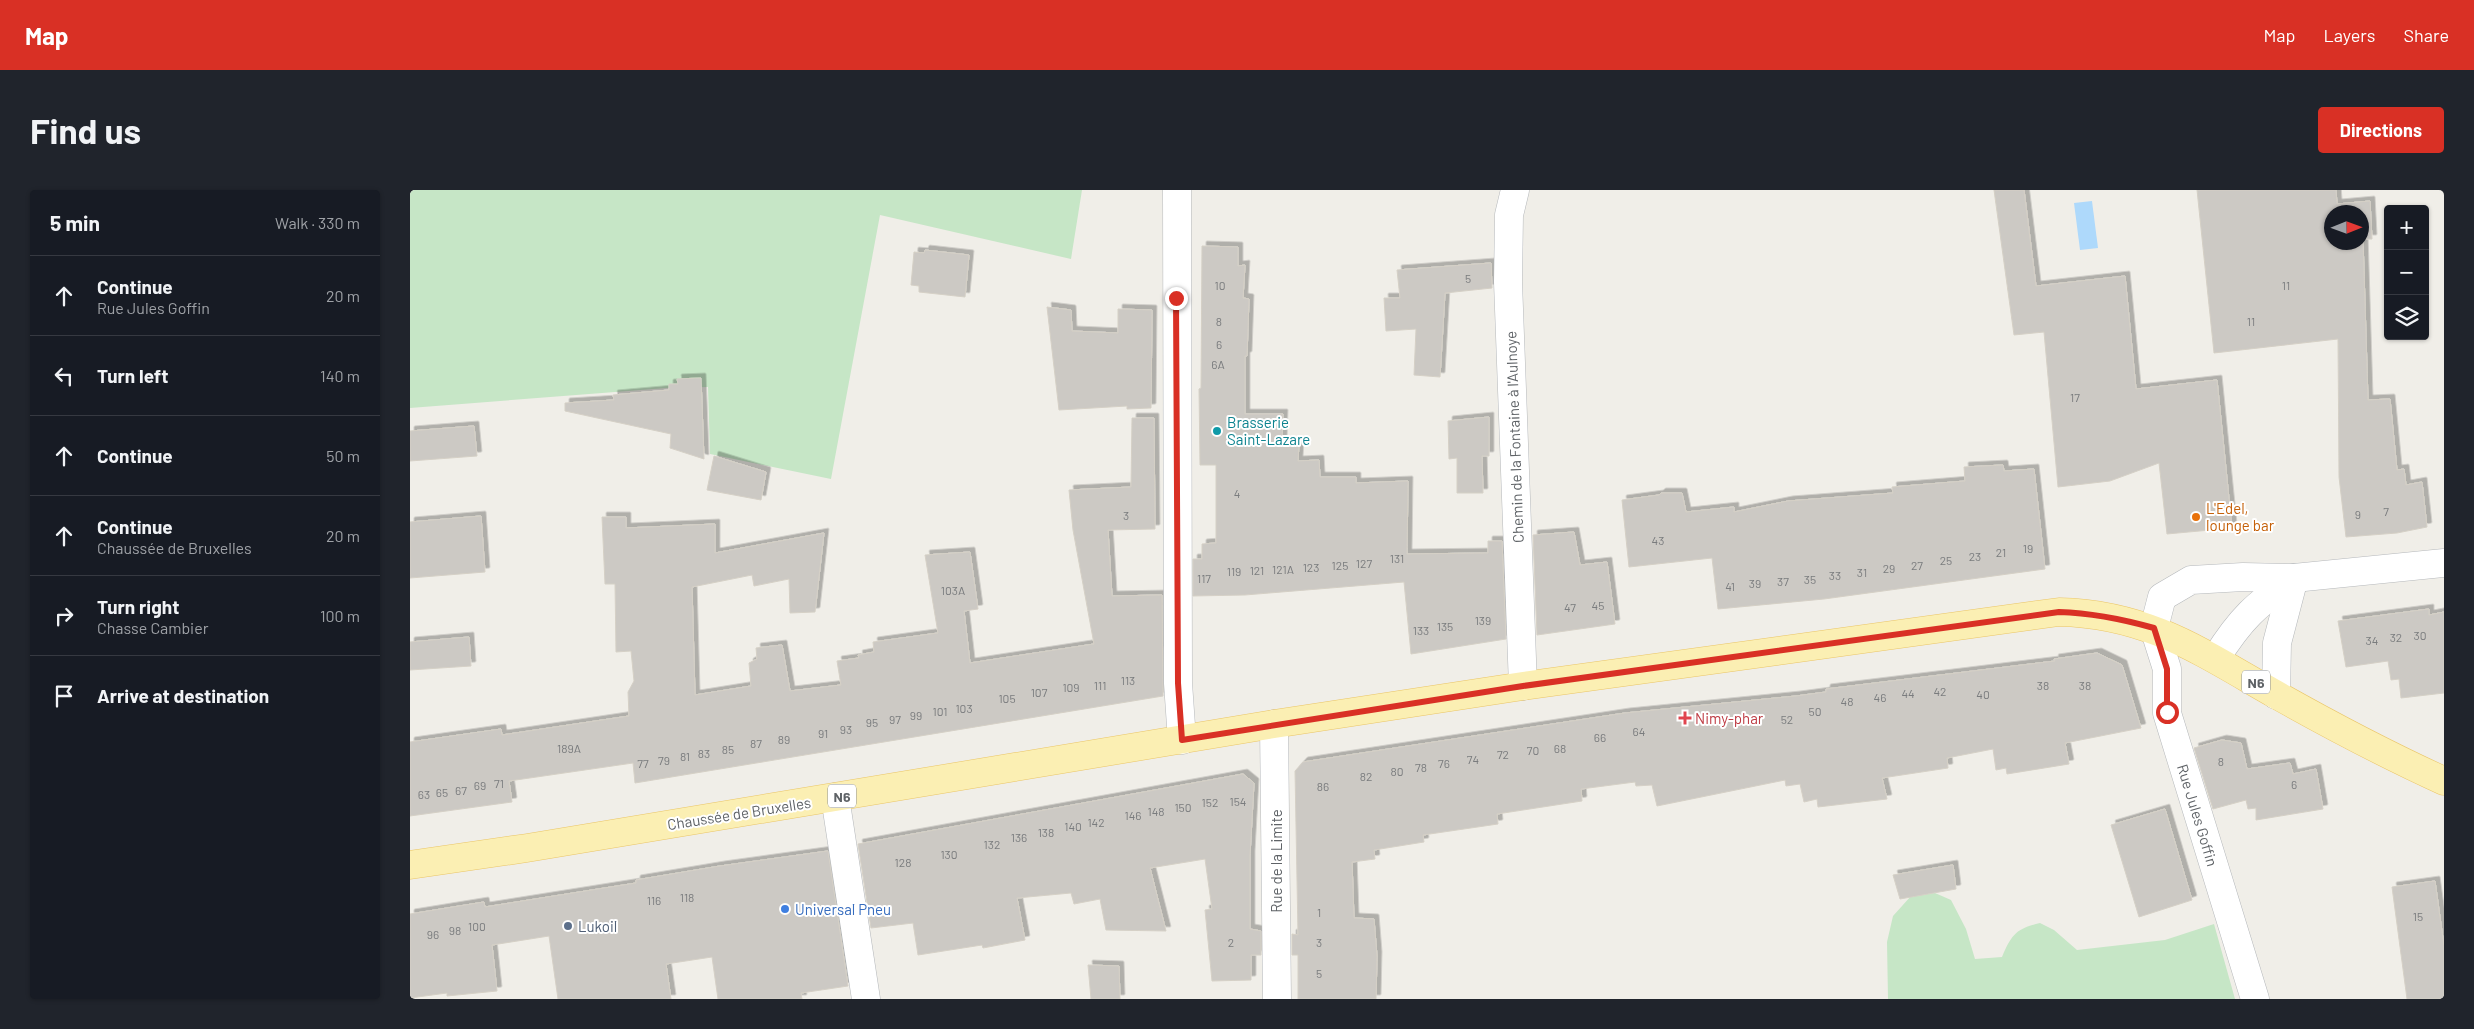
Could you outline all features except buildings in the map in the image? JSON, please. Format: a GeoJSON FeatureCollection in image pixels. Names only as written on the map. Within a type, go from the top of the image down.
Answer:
{"type":"FeatureCollection","features":[{"type":"Feature","properties":{"kind":"main road","name":"N6"},"geometry":{"type":"LineString","coordinates":[[1274,724],[1523,686],[2059,612],[2090,613],[2121,618],[2154,628],[2216,658],[2276,694],[2409,765],[2444,781]]}},
{"type":"Feature","properties":{"kind":"main road","name":"Chaussée de Bruxelles"},"geometry":{"type":"LineString","coordinates":[[410,865],[526,848],[1274,724]]}},
{"type":"Feature","properties":{"kind":"street"},"geometry":{"type":"LineString","coordinates":[[1177,190],[1178,673],[1182,740]]}},
{"type":"Feature","properties":{"kind":"street","name":"Chemin de la Fontaine à l'Aulnoye"},"geometry":{"type":"LineString","coordinates":[[1515,190],[1510,215],[1508,282],[1523,686]]}},
{"type":"Feature","properties":{"kind":"street"},"geometry":{"type":"LineString","coordinates":[[2154,628],[2162,597],[2190,580],[2243,577],[2294,578],[2444,563]]}},
{"type":"Feature","properties":{"kind":"street"},"geometry":{"type":"LineString","coordinates":[[2216,658],[2232,632],[2248,614],[2259,603],[2294,578]]}},
{"type":"Feature","properties":{"kind":"street"},"geometry":{"type":"LineString","coordinates":[[2276,694],[2277,643],[2294,578]]}},
{"type":"Feature","properties":{"kind":"street","name":"Rue Jules Goffin"},"geometry":{"type":"LineString","coordinates":[[2154,628],[2167,669],[2167,712],[2255,999]]}},
{"type":"Feature","properties":{"kind":"street","name":"Rue de la Limite"},"geometry":{"type":"LineString","coordinates":[[1274,724],[1277,999]]}},
{"type":"Feature","properties":{"kind":"street"},"geometry":{"type":"LineString","coordinates":[[835,797],[866,999]]}},
{"type":"Feature","properties":{"kind":"green space"},"geometry":{"type":"Polygon","coordinates":[[[410,190],[1082,190],[1071,259],[880,215],[831,479],[710,454],[708,387],[667,388],[410,408],[410,190]]]}},
{"type":"Feature","properties":{"kind":"green space"},"geometry":{"type":"Polygon","coordinates":[[[1935,893],[1951,900],[1966,929],[1975,959],[2002,957],[2012,938],[2020,930],[2040,923],[2054,930],[2077,950],[2165,940],[2214,924],[2235,999],[1888,999],[1887,942],[1893,916],[1911,896],[1935,893]]]}},
{"type":"Feature","properties":{"kind":"water"},"geometry":{"type":"Polygon","coordinates":[[[2092,201],[2098,248],[2080,250],[2074,203],[2092,201]]]}},
{"type":"Feature","properties":{"kind":"place","name":"Brasserie Saint-Lazare"},"geometry":{"type":"Point","coordinates":[1217,431]}},
{"type":"Feature","properties":{"kind":"place","name":"L'Edel, lounge bar"},"geometry":{"type":"Point","coordinates":[2196,517]}},
{"type":"Feature","properties":{"kind":"place","name":"Nimy-phar"},"geometry":{"type":"Point","coordinates":[1685,718]}},
{"type":"Feature","properties":{"kind":"place","name":"Universal Pneu"},"geometry":{"type":"Point","coordinates":[785,909]}},
{"type":"Feature","properties":{"kind":"place","name":"Lukoil"},"geometry":{"type":"Point","coordinates":[568,926]}},
{"type":"Feature","properties":{"kind":"route"},"geometry":{"type":"LineString","coordinates":[[1176,298],[1178,683],[1182,740],[1523,686],[2059,612],[2090,613],[2121,618],[2154,628],[2167,669],[2167,712]]}}]}
